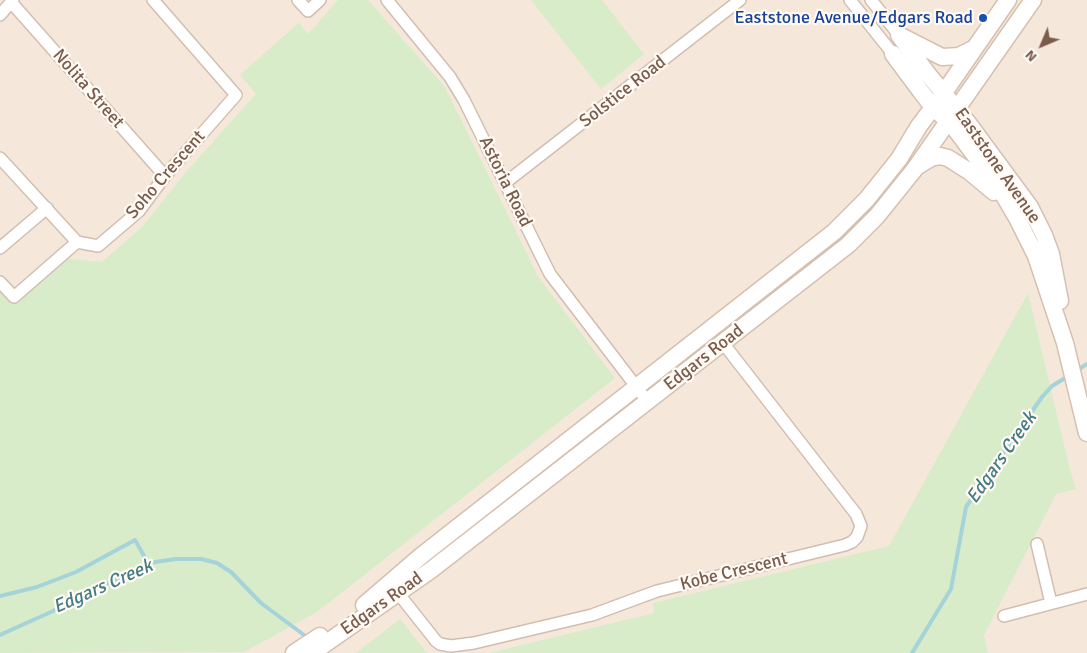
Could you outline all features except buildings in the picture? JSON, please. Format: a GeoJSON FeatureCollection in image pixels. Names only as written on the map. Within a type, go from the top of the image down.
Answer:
{"type":"FeatureCollection","features":[{"type":"Feature","properties":{"kind":"main road","name":"Edgars Road"},"geometry":{"type":"LineString","coordinates":[[312,653],[420,556],[840,227],[884,178],[1008,0]]}},
{"type":"Feature","properties":{"kind":"main road","name":"Edgars Road"},"geometry":{"type":"LineString","coordinates":[[294,653],[398,593],[431,570],[848,245],[877,216],[914,170],[1033,0]]}},
{"type":"Feature","properties":{"kind":"main road","name":"Eaststone Avenue"},"geometry":{"type":"LineString","coordinates":[[899,35],[938,101]]}},
{"type":"Feature","properties":{"kind":"main road"},"geometry":{"type":"LineString","coordinates":[[899,35],[942,57],[960,56],[973,49]]}},
{"type":"Feature","properties":{"kind":"main road","name":"Eaststone Avenue"},"geometry":{"type":"LineString","coordinates":[[893,54],[953,115],[1017,188],[1038,221],[1051,254],[1065,343]]}},
{"type":"Feature","properties":{"kind":"main road","name":"Eaststone Avenue"},"geometry":{"type":"LineString","coordinates":[[953,115],[1018,218],[1036,256],[1065,343],[1087,433]]}},
{"type":"Feature","properties":{"kind":"main road"},"geometry":{"type":"LineString","coordinates":[[914,170],[931,158],[940,156],[948,158],[970,172],[992,190],[1018,218]]}},
{"type":"Feature","properties":{"kind":"street","name":"Soho Crescent"},"geometry":{"type":"LineString","coordinates":[[77,242],[98,246],[138,211],[165,176],[236,95],[153,0]]}},
{"type":"Feature","properties":{"kind":"street"},"geometry":{"type":"LineString","coordinates":[[298,0],[308,12],[320,0]]}},
{"type":"Feature","properties":{"kind":"street","name":"Astoria Road"},"geometry":{"type":"LineString","coordinates":[[387,0],[450,77],[464,100],[550,274],[648,402]]}},
{"type":"Feature","properties":{"kind":"street","name":"Solstice Road"},"geometry":{"type":"LineString","coordinates":[[505,183],[740,0]]}},
{"type":"Feature","properties":{"kind":"street"},"geometry":{"type":"LineString","coordinates":[[850,0],[893,54]]}},
{"type":"Feature","properties":{"kind":"street"},"geometry":{"type":"LineString","coordinates":[[871,0],[899,35]]}},
{"type":"Feature","properties":{"kind":"street","name":"Nolita Street"},"geometry":{"type":"LineString","coordinates":[[12,1],[165,176]]}},
{"type":"Feature","properties":{"kind":"street"},"geometry":{"type":"LineString","coordinates":[[0,15],[12,1]]}},
{"type":"Feature","properties":{"kind":"street"},"geometry":{"type":"LineString","coordinates":[[0,158],[77,242],[14,297],[0,282]]}},
{"type":"Feature","properties":{"kind":"street"},"geometry":{"type":"LineString","coordinates":[[0,248],[47,208]]}},
{"type":"Feature","properties":{"kind":"street","name":"Kobe Crescent"},"geometry":{"type":"LineString","coordinates":[[398,593],[440,644],[451,646],[474,644],[592,615],[658,591],[852,542],[857,537],[861,526],[856,514],[723,343]]}},
{"type":"Feature","properties":{"kind":"street"},"geometry":{"type":"LineString","coordinates":[[1037,544],[1051,603]]}},
{"type":"Feature","properties":{"kind":"street"},"geometry":{"type":"LineString","coordinates":[[1004,616],[1087,594]]}},
{"type":"Feature","properties":{"kind":"shaded area"},"geometry":{"type":"Polygon","coordinates":[[[0,0],[1087,0],[1087,653],[0,653],[0,0]]]}},
{"type":"Feature","properties":{"kind":"green space"},"geometry":{"type":"Polygon","coordinates":[[[338,0],[368,0],[445,87],[539,278],[615,378],[317,612],[244,652],[0,653],[0,289],[10,302],[14,304],[69,257],[71,259],[102,262],[142,227],[186,172],[256,94],[240,75],[299,23],[308,34],[338,0]]]}},
{"type":"Feature","properties":{"kind":"green space"},"geometry":{"type":"Polygon","coordinates":[[[531,0],[602,0],[644,54],[601,89],[531,0]]]}},
{"type":"Feature","properties":{"kind":"green space"},"geometry":{"type":"Polygon","coordinates":[[[1028,293],[1076,489],[1056,494],[984,635],[988,653],[489,653],[654,613],[653,603],[889,546],[1028,293]]]}},
{"type":"Feature","properties":{"kind":"green space"},"geometry":{"type":"Polygon","coordinates":[[[400,619],[427,653],[356,653],[400,619]]]}},
{"type":"Feature","properties":{"kind":"waterway","name":"Edgars Creek"},"geometry":{"type":"LineString","coordinates":[[1076,371],[1087,364]]}},
{"type":"Feature","properties":{"kind":"waterway","name":"Edgars Creek"},"geometry":{"type":"LineString","coordinates":[[912,653],[951,589],[966,507],[1042,397],[1052,386],[1070,375]]}},
{"type":"Feature","properties":{"kind":"waterway"},"geometry":{"type":"LineString","coordinates":[[0,596],[37,587],[76,572],[135,540],[148,563]]}},
{"type":"Feature","properties":{"kind":"waterway","name":"Edgars Creek"},"geometry":{"type":"LineString","coordinates":[[0,635],[51,612],[148,563],[176,559],[201,559],[217,563],[231,572],[261,603],[308,638]]}},
{"type":"Feature","properties":{"kind":"place","name":"Eaststone Avenue/Edgars Road"},"geometry":{"type":"Point","coordinates":[983,18]}}]}
